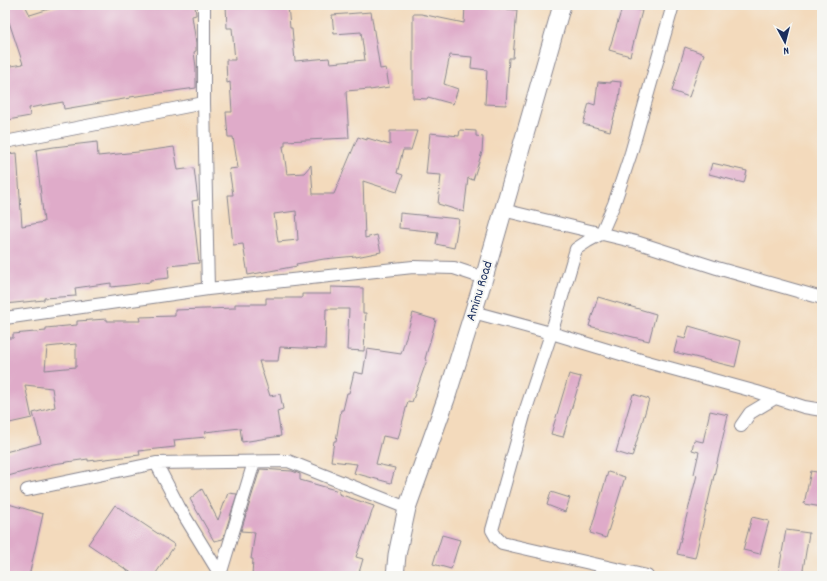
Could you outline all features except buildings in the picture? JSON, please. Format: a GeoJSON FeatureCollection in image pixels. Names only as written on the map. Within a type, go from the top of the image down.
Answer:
{"type":"FeatureCollection","features":[{"type":"Feature","properties":{"kind":"street"},"geometry":{"type":"LineString","coordinates":[[204,5],[204,103],[208,289]]}},
{"type":"Feature","properties":{"kind":"street","name":"Aminu Road"},"geometry":{"type":"LineString","coordinates":[[395,576],[397,555],[407,508],[446,399],[484,278],[562,5]]}},
{"type":"Feature","properties":{"kind":"street"},"geometry":{"type":"LineString","coordinates":[[647,576],[502,543],[492,530],[525,412],[551,334],[576,249],[601,234],[614,204],[632,153],[673,5]]}},
{"type":"Feature","properties":{"kind":"street"},"geometry":{"type":"LineString","coordinates":[[5,142],[204,103]]}},
{"type":"Feature","properties":{"kind":"street"},"geometry":{"type":"LineString","coordinates":[[503,210],[636,242],[717,268],[822,298]]}},
{"type":"Feature","properties":{"kind":"street"},"geometry":{"type":"LineString","coordinates":[[5,318],[208,289],[414,267],[454,268],[484,278]]}},
{"type":"Feature","properties":{"kind":"street"},"geometry":{"type":"LineString","coordinates":[[473,312],[804,407],[822,410]]}},
{"type":"Feature","properties":{"kind":"street"},"geometry":{"type":"LineString","coordinates":[[741,426],[750,413],[775,398]]}},
{"type":"Feature","properties":{"kind":"street"},"geometry":{"type":"LineString","coordinates":[[27,490],[156,462],[288,461],[407,508]]}},
{"type":"Feature","properties":{"kind":"street"},"geometry":{"type":"LineString","coordinates":[[156,462],[178,507],[220,576]]}},
{"type":"Feature","properties":{"kind":"street"},"geometry":{"type":"LineString","coordinates":[[220,576],[254,462]]}},
{"type":"Feature","properties":{"kind":"street"},"geometry":{"type":"LineString","coordinates":[[386,576],[397,555]]}}]}
